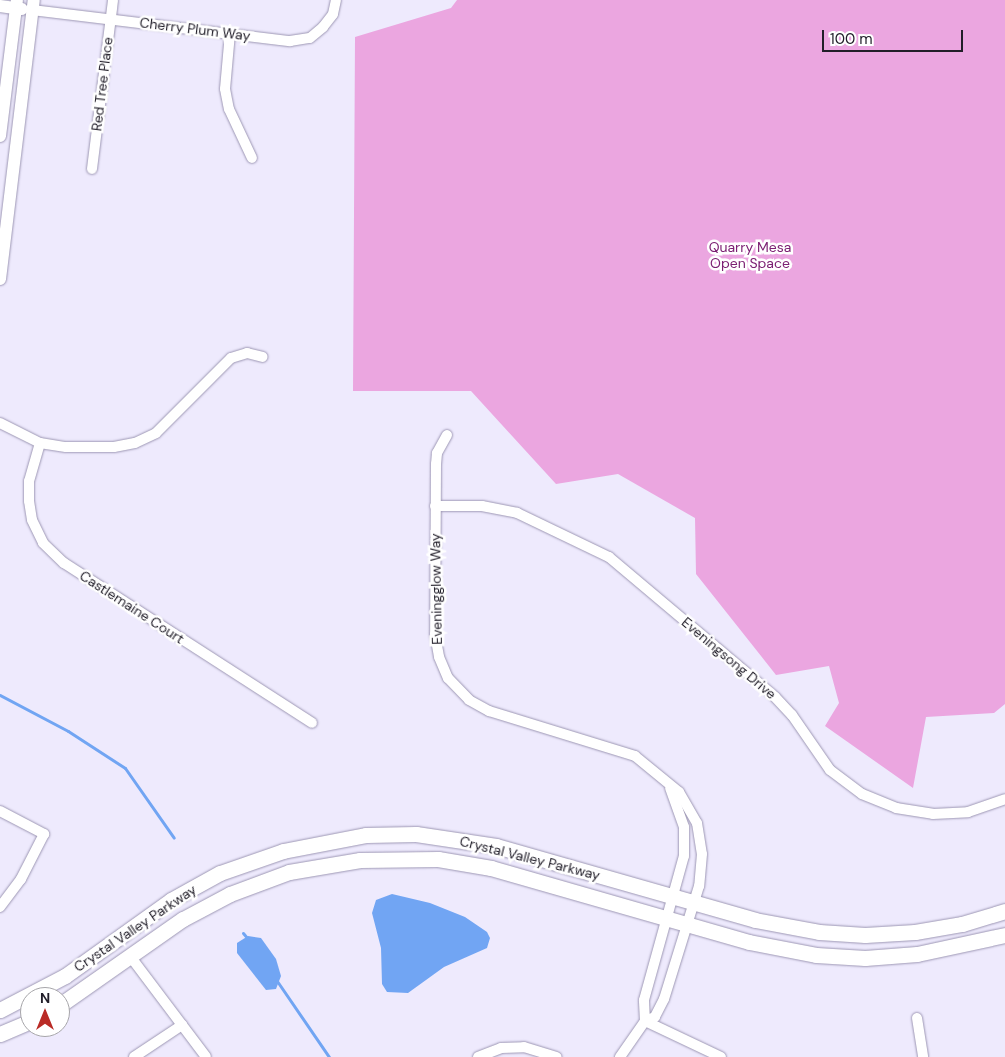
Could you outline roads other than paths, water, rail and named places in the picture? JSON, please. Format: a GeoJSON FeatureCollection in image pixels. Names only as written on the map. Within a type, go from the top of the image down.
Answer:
{"type":"FeatureCollection","features":[{"type":"Feature","properties":{"kind":"main road","name":"Crystal Valley Parkway"},"geometry":{"type":"LineString","coordinates":[[0,1010],[65,976],[171,900],[220,873],[283,851],[366,835],[416,834],[486,844],[674,897],[797,929],[865,935],[938,929],[1005,911]]}},
{"type":"Feature","properties":{"kind":"main road","name":"Crystal Valley Parkway"},"geometry":{"type":"LineString","coordinates":[[70,998],[183,919],[230,894],[289,872],[360,860],[412,858],[464,863],[519,874],[771,947],[841,957],[918,954],[1005,935]]}},
{"type":"Feature","properties":{"kind":"main road"},"geometry":{"type":"LineString","coordinates":[[0,1034],[20,1025]]}},
{"type":"Feature","properties":{"kind":"street","name":"Red Tree Place"},"geometry":{"type":"LineString","coordinates":[[92,169],[113,0]]}},
{"type":"Feature","properties":{"kind":"street","name":"Cherry Plum Way"},"geometry":{"type":"LineString","coordinates":[[33,5],[111,19],[290,41],[310,38],[333,14],[336,0]]}},
{"type":"Feature","properties":{"kind":"street"},"geometry":{"type":"LineString","coordinates":[[0,136],[16,4]]}},
{"type":"Feature","properties":{"kind":"street"},"geometry":{"type":"LineString","coordinates":[[0,6],[16,4],[33,5],[0,279]]}},
{"type":"Feature","properties":{"kind":"street"},"geometry":{"type":"LineString","coordinates":[[230,33],[225,89],[230,109],[252,158]]}},
{"type":"Feature","properties":{"kind":"street"},"geometry":{"type":"LineString","coordinates":[[0,423],[40,443],[114,447],[135,442],[156,433],[231,358],[247,353],[263,357]]}},
{"type":"Feature","properties":{"kind":"street","name":"Eveningglow Way"},"geometry":{"type":"LineString","coordinates":[[447,435],[437,453],[436,644],[443,668],[454,686],[469,700],[489,711],[619,750],[646,763],[667,780],[687,801],[700,833],[702,865],[694,902],[664,999],[655,1017],[645,1021],[620,1057]]}},
{"type":"Feature","properties":{"kind":"street","name":"Castlemaine Court"},"geometry":{"type":"LineString","coordinates":[[40,443],[29,481],[29,501],[32,520],[43,543],[64,563],[312,723]]}},
{"type":"Feature","properties":{"kind":"street","name":"Eveningsong Drive"},"geometry":{"type":"LineString","coordinates":[[436,506],[482,506],[517,513],[609,557],[775,697],[792,715],[830,770],[862,794],[896,808],[933,814],[968,812],[1005,799]]}},
{"type":"Feature","properties":{"kind":"street","name":"Eveningglow Way"},"geometry":{"type":"LineString","coordinates":[[645,1021],[644,1000],[674,897],[685,844],[681,812],[667,780]]}},
{"type":"Feature","properties":{"kind":"street"},"geometry":{"type":"LineString","coordinates":[[0,811],[44,834],[21,879],[0,907]]}},
{"type":"Feature","properties":{"kind":"street"},"geometry":{"type":"LineString","coordinates":[[130,956],[206,1057]]}},
{"type":"Feature","properties":{"kind":"street"},"geometry":{"type":"LineString","coordinates":[[917,1018],[923,1057]]}},
{"type":"Feature","properties":{"kind":"street"},"geometry":{"type":"LineString","coordinates":[[645,1021],[722,1057]]}},
{"type":"Feature","properties":{"kind":"street"},"geometry":{"type":"LineString","coordinates":[[134,1057],[182,1025]]}},
{"type":"Feature","properties":{"kind":"street"},"geometry":{"type":"LineString","coordinates":[[478,1057],[501,1048],[524,1047],[556,1057]]}},
{"type":"Feature","properties":{"kind":"water"},"geometry":{"type":"Polygon","coordinates":[[[392,894],[430,903],[465,917],[487,932],[490,938],[487,948],[444,967],[408,993],[387,992],[382,984],[381,948],[372,913],[376,900],[392,894]]]}},
{"type":"Feature","properties":{"kind":"water"},"geometry":{"type":"Polygon","coordinates":[[[248,936],[261,938],[276,959],[281,976],[276,989],[266,990],[237,953],[237,943],[248,936]]]}},
{"type":"Feature","properties":{"kind":"waterway"},"geometry":{"type":"LineString","coordinates":[[0,695],[68,731],[125,768],[174,838]]}},
{"type":"Feature","properties":{"kind":"waterway"},"geometry":{"type":"LineString","coordinates":[[243,933],[248,939]]}},
{"type":"Feature","properties":{"kind":"waterway"},"geometry":{"type":"LineString","coordinates":[[277,981],[329,1057]]}},
{"type":"Feature","properties":{"kind":"park label","name":"Quarry Mesa Open Space"},"geometry":{"type":"Point","coordinates":[750,256]}}]}
